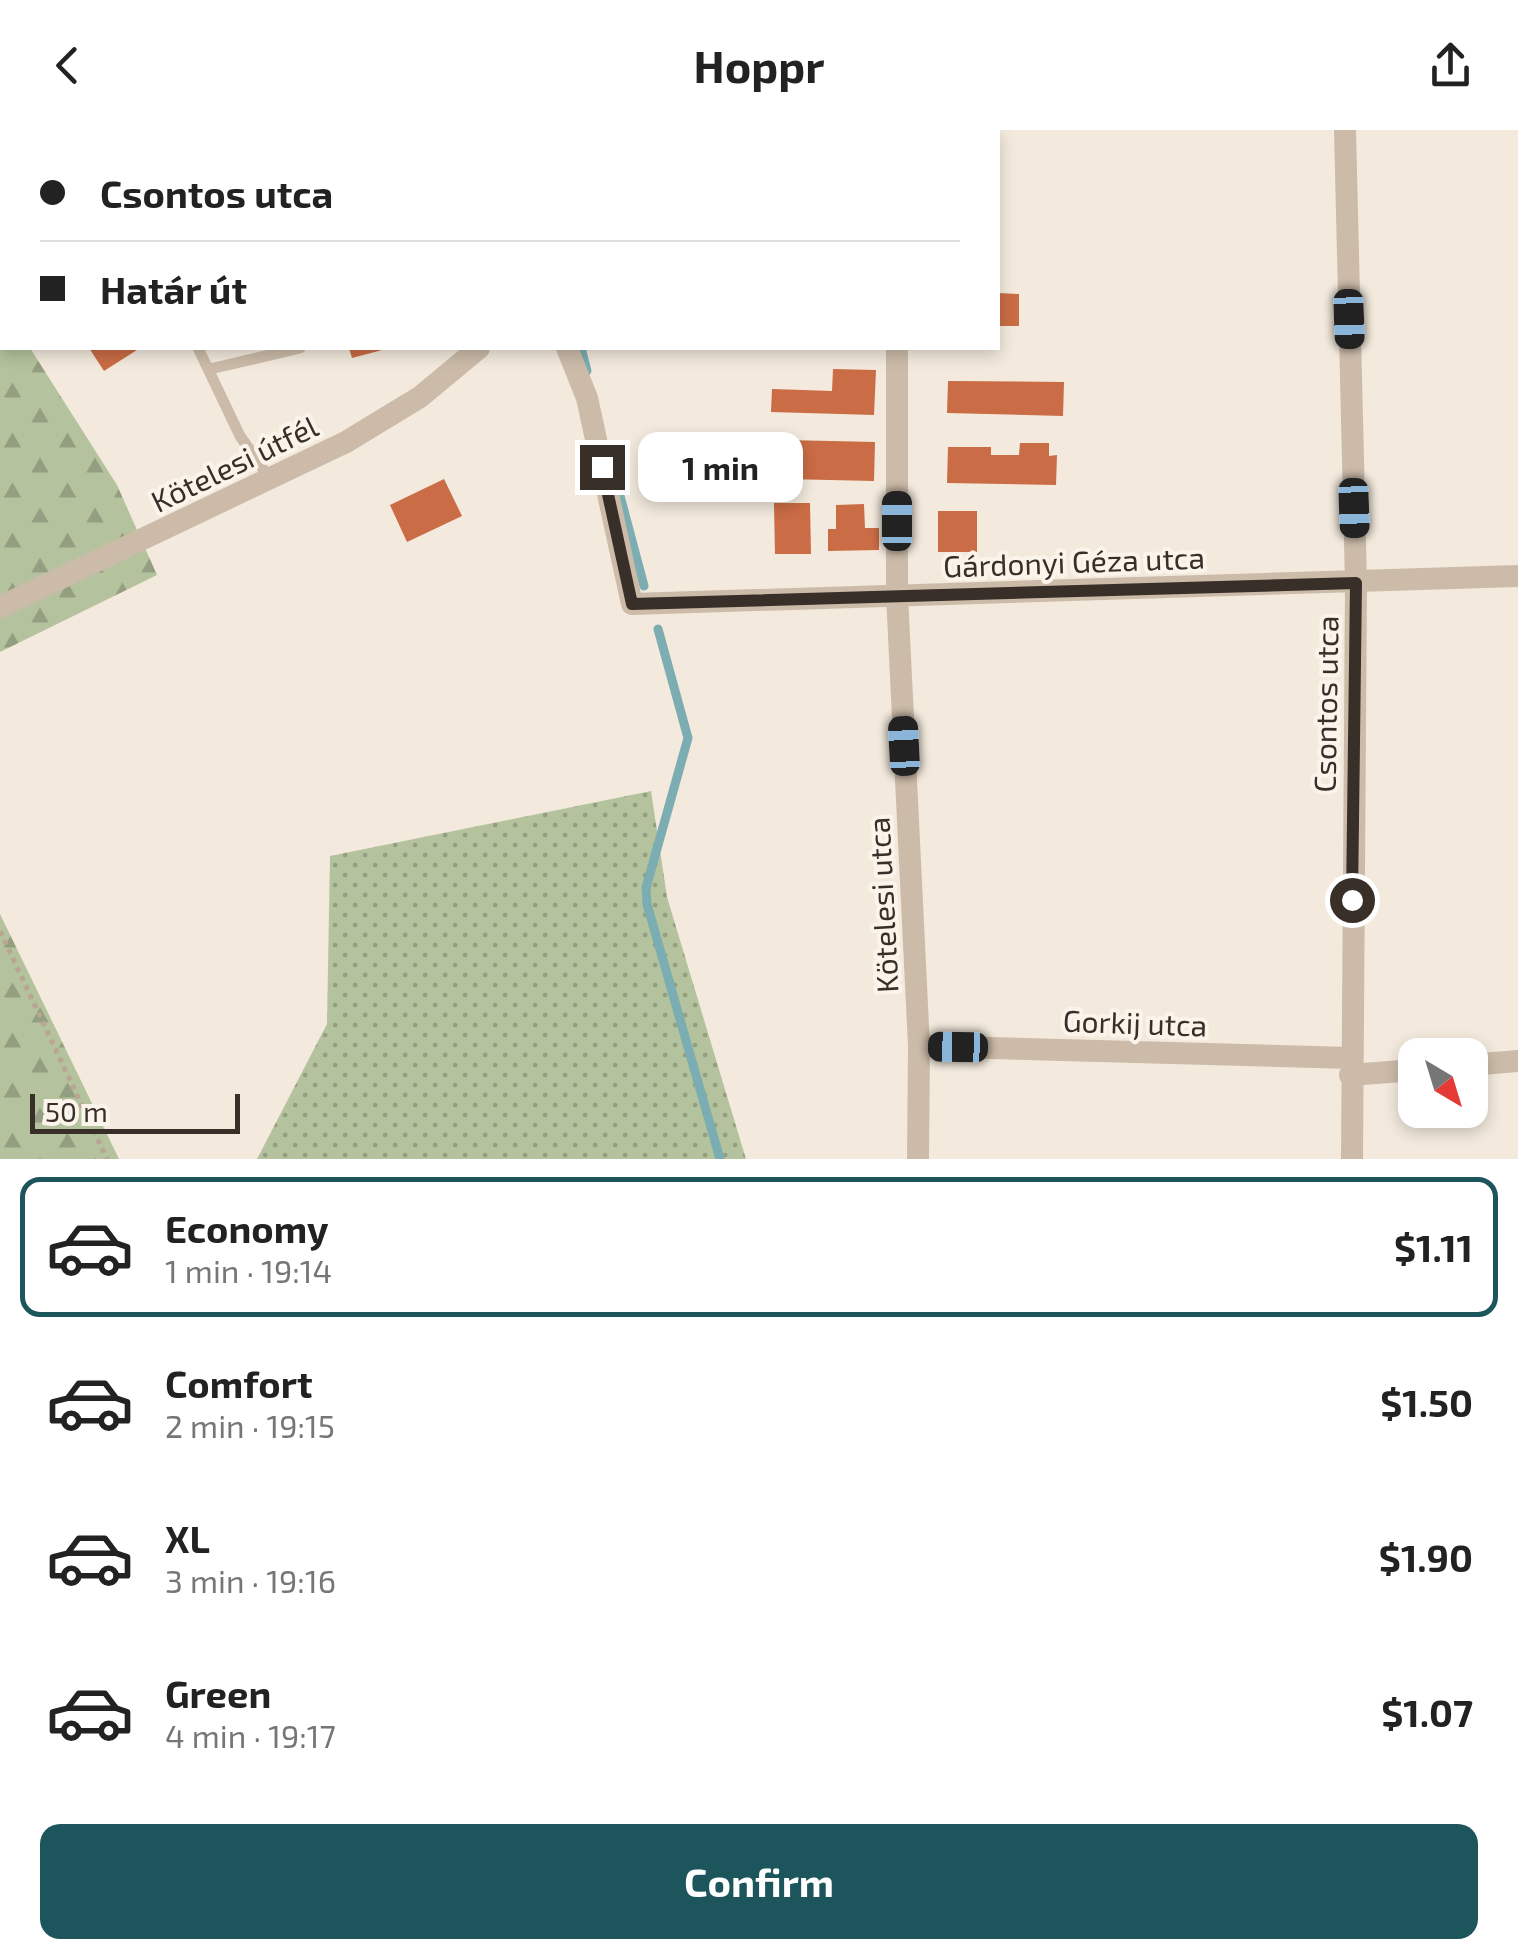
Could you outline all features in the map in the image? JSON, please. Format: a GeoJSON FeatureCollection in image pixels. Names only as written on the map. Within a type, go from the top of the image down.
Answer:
{"type":"FeatureCollection","features":[{"type":"Feature","properties":{"kind":"street","name":"Csontos utca"},"geometry":{"type":"LineString","coordinates":[[1344,130],[1356,583],[1352,1159]]}},
{"type":"Feature","properties":{"kind":"street","name":"Kötelesi útfél"},"geometry":{"type":"LineString","coordinates":[[0,607],[270,479],[394,414],[477,350]]}},
{"type":"Feature","properties":{"kind":"street","name":"Gárdonyi Géza utca"},"geometry":{"type":"LineString","coordinates":[[568,350],[587,398],[632,604],[1518,576]]}},
{"type":"Feature","properties":{"kind":"street","name":"Kötelesi utca"},"geometry":{"type":"LineString","coordinates":[[897,350],[897,595],[919,1046],[918,1159]]}},
{"type":"Feature","properties":{"kind":"street","name":"Gorkij utca"},"geometry":{"type":"LineString","coordinates":[[919,1046],[1398,1069]]}},
{"type":"Feature","properties":{"kind":"street"},"geometry":{"type":"LineString","coordinates":[[1488,1064],[1518,1062]]}},
{"type":"Feature","properties":{"kind":"lane"},"geometry":{"type":"LineString","coordinates":[[199,350],[240,436],[270,479]]}},
{"type":"Feature","properties":{"kind":"lane"},"geometry":{"type":"LineString","coordinates":[[210,369],[291,350]]}},
{"type":"Feature","properties":{"kind":"path"},"geometry":{"type":"LineString","coordinates":[[0,931],[108,1159]]}},
{"type":"Feature","properties":{"kind":"green space"},"geometry":{"type":"Polygon","coordinates":[[[0,350],[31,350],[117,485],[157,575],[0,652],[0,350]]]}},
{"type":"Feature","properties":{"kind":"green space"},"geometry":{"type":"Polygon","coordinates":[[[651,791],[667,897],[746,1159],[257,1159],[327,1024],[330,856],[651,791]]]}},
{"type":"Feature","properties":{"kind":"green space"},"geometry":{"type":"Polygon","coordinates":[[[0,914],[119,1159],[0,1159],[0,914]]]}},
{"type":"Feature","properties":{"kind":"building"},"geometry":{"type":"Polygon","coordinates":[[[1000,293],[1019,294],[1019,326],[1000,326],[1000,293]]]}},
{"type":"Feature","properties":{"kind":"building"},"geometry":{"type":"Polygon","coordinates":[[[90,350],[137,350],[104,371],[90,350]]]}},
{"type":"Feature","properties":{"kind":"building"},"geometry":{"type":"Polygon","coordinates":[[[350,350],[382,350],[352,358],[350,350]]]}},
{"type":"Feature","properties":{"kind":"building"},"geometry":{"type":"Polygon","coordinates":[[[833,369],[876,370],[874,415],[771,412],[772,389],[832,391],[833,369]]]}},
{"type":"Feature","properties":{"kind":"building"},"geometry":{"type":"Polygon","coordinates":[[[948,381],[1064,382],[1063,416],[947,413],[948,381]]]}},
{"type":"Feature","properties":{"kind":"building"},"geometry":{"type":"Polygon","coordinates":[[[786,440],[875,442],[874,481],[785,479],[786,440]]]}},
{"type":"Feature","properties":{"kind":"building"},"geometry":{"type":"Polygon","coordinates":[[[1020,443],[1049,443],[1049,456],[1057,455],[1056,485],[947,483],[948,447],[991,447],[991,455],[1019,455],[1020,443]]]}},
{"type":"Feature","properties":{"kind":"building"},"geometry":{"type":"Polygon","coordinates":[[[444,479],[462,516],[407,542],[390,505],[444,479]]]}},
{"type":"Feature","properties":{"kind":"building"},"geometry":{"type":"Polygon","coordinates":[[[774,503],[810,503],[811,554],[775,554],[774,503]]]}},
{"type":"Feature","properties":{"kind":"building"},"geometry":{"type":"Polygon","coordinates":[[[864,504],[865,528],[879,528],[879,550],[828,551],[828,529],[836,529],[836,505],[864,504]]]}},
{"type":"Feature","properties":{"kind":"building"},"geometry":{"type":"Polygon","coordinates":[[[938,511],[977,511],[977,552],[938,552],[938,511]]]}},
{"type":"Feature","properties":{"kind":"waterway"},"geometry":{"type":"LineString","coordinates":[[582,350],[587,371]]}},
{"type":"Feature","properties":{"kind":"waterway"},"geometry":{"type":"LineString","coordinates":[[619,492],[644,586]]}},
{"type":"Feature","properties":{"kind":"waterway"},"geometry":{"type":"LineString","coordinates":[[658,629],[688,738],[646,888],[647,904],[720,1159]]}},
{"type":"Feature","properties":{"kind":"route"},"geometry":{"type":"LineString","coordinates":[[602,467],[632,604],[1356,583],[1352,900]]}}]}
